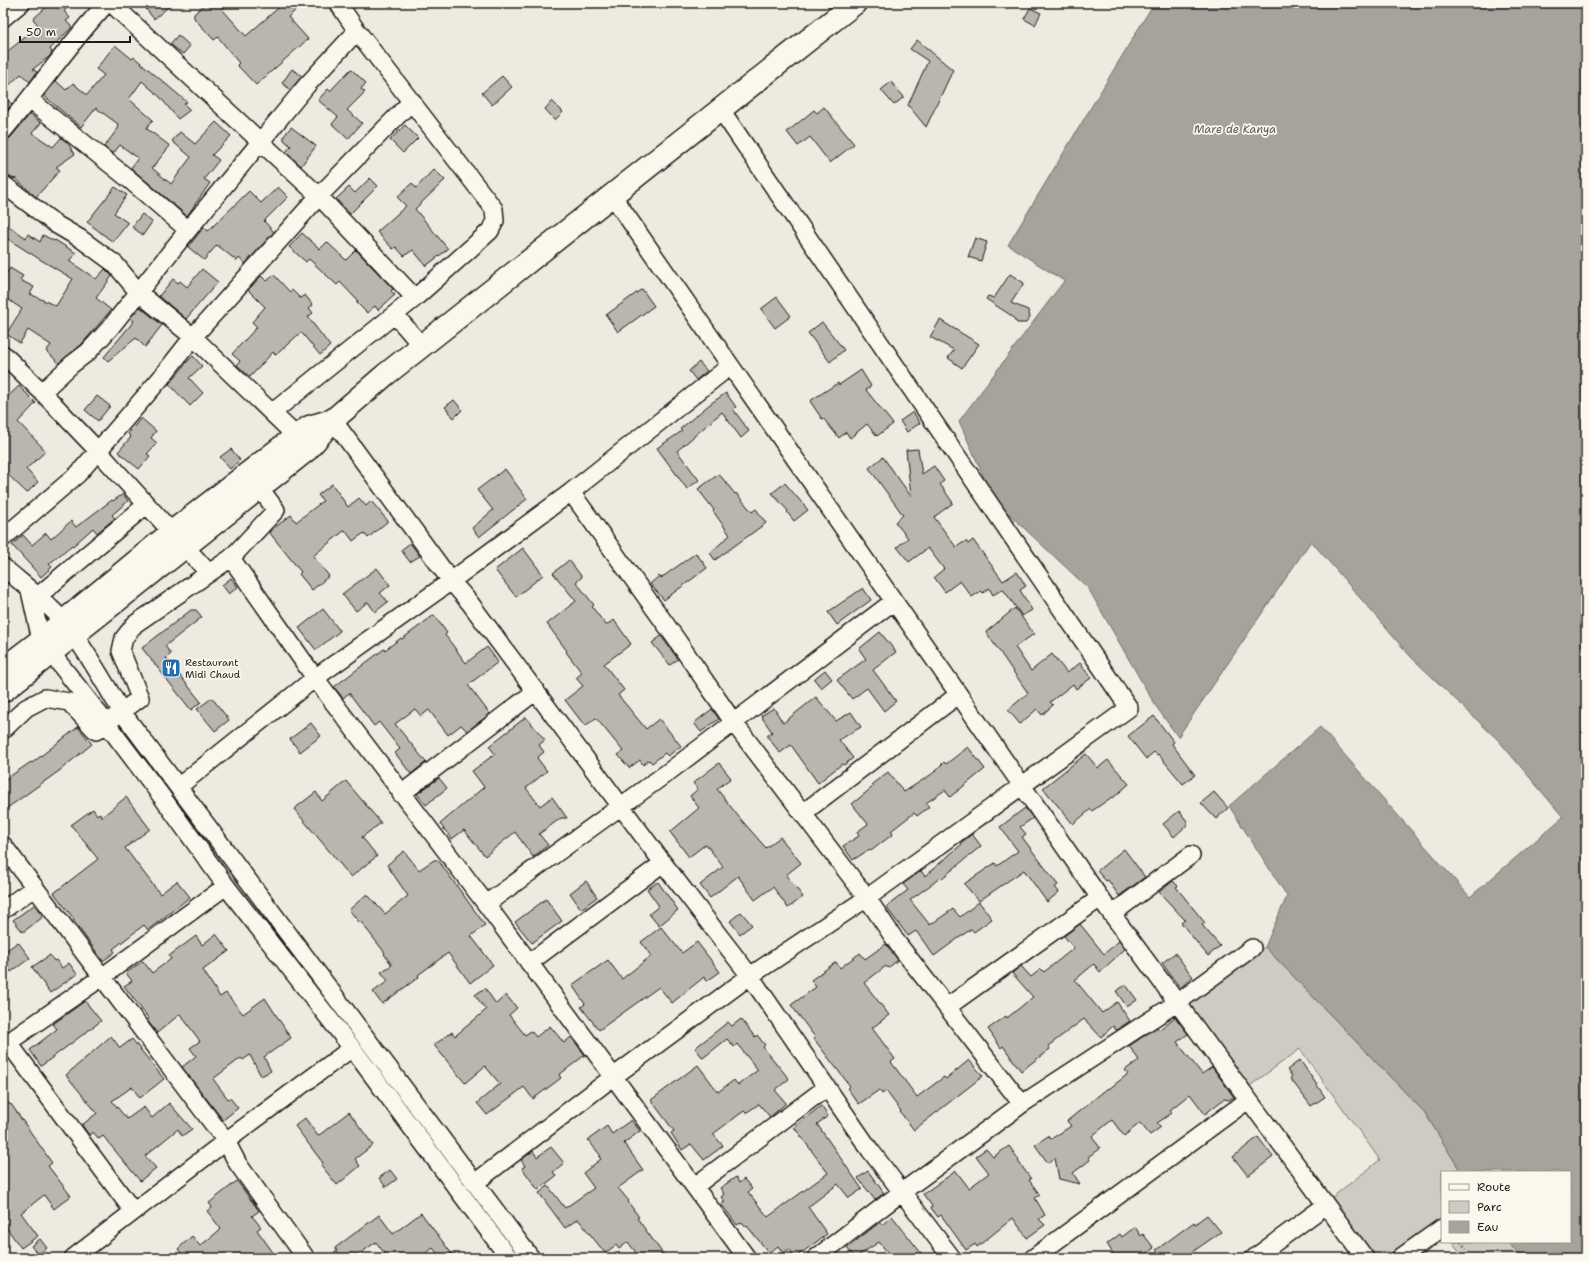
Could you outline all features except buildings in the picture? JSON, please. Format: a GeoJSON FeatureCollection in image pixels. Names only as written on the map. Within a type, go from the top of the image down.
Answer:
{"type":"FeatureCollection","features":[{"type":"Feature","properties":{"kind":"highway"},"geometry":{"type":"LineString","coordinates":[[179,539],[260,488],[307,450],[333,420],[386,374],[855,3]]}},
{"type":"Feature","properties":{"kind":"highway"},"geometry":{"type":"LineString","coordinates":[[3,690],[45,646],[179,539],[296,436],[309,427],[333,420]]}},
{"type":"Feature","properties":{"kind":"highway"},"geometry":{"type":"LineString","coordinates":[[3,669],[45,646]]}},
{"type":"Feature","properties":{"kind":"street"},"geometry":{"type":"LineString","coordinates":[[3,18],[21,3]]}},
{"type":"Feature","properties":{"kind":"street"},"geometry":{"type":"LineString","coordinates":[[3,131],[30,100],[87,24],[107,3]]}},
{"type":"Feature","properties":{"kind":"street"},"geometry":{"type":"LineString","coordinates":[[111,3],[319,196],[415,298]]}},
{"type":"Feature","properties":{"kind":"street"},"geometry":{"type":"LineString","coordinates":[[273,412],[415,298],[490,231],[493,226],[495,215],[494,208],[338,3]]}},
{"type":"Feature","properties":{"kind":"street"},"geometry":{"type":"LineString","coordinates":[[42,392],[71,365],[88,352],[139,292],[307,85],[358,31]]}},
{"type":"Feature","properties":{"kind":"street"},"geometry":{"type":"LineString","coordinates":[[30,100],[130,180],[188,230]]}},
{"type":"Feature","properties":{"kind":"street"},"geometry":{"type":"LineString","coordinates":[[3,538],[78,474],[99,452],[193,337],[319,196],[412,101]]}},
{"type":"Feature","properties":{"kind":"street"},"geometry":{"type":"LineString","coordinates":[[476,1182],[613,1077],[750,976],[867,898],[1129,708],[721,110]]}},
{"type":"Feature","properties":{"kind":"street"},"geometry":{"type":"LineString","coordinates":[[3,184],[57,225],[81,239],[115,264],[139,292],[193,337],[273,412],[296,436]]}},
{"type":"Feature","properties":{"kind":"street"},"geometry":{"type":"LineString","coordinates":[[612,195],[1100,898],[1365,1258]]}},
{"type":"Feature","properties":{"kind":"street"},"geometry":{"type":"LineString","coordinates":[[395,315],[422,346]]}},
{"type":"Feature","properties":{"kind":"street"},"geometry":{"type":"LineString","coordinates":[[3,354],[42,392],[99,452],[208,572]]}},
{"type":"Feature","properties":{"kind":"street"},"geometry":{"type":"LineString","coordinates":[[178,787],[314,678],[451,581],[571,492],[730,366]]}},
{"type":"Feature","properties":{"kind":"street"},"geometry":{"type":"LineString","coordinates":[[333,420],[451,581],[470,603],[620,806],[750,976],[870,1150],[952,1258]]}},
{"type":"Feature","properties":{"kind":"street"},"geometry":{"type":"LineString","coordinates":[[3,730],[26,708],[45,698],[69,702],[96,731],[140,698],[121,651],[124,638],[135,624],[208,572],[231,558],[276,510],[260,488]]}},
{"type":"Feature","properties":{"kind":"street"},"geometry":{"type":"LineString","coordinates":[[571,492],[734,723],[867,898],[898,944],[1022,1104]]}},
{"type":"Feature","properties":{"kind":"street"},"geometry":{"type":"LineString","coordinates":[[34,593],[146,505]]}},
{"type":"Feature","properties":{"kind":"street"},"geometry":{"type":"LineString","coordinates":[[231,558],[314,678],[486,904],[747,1258]]}},
{"type":"Feature","properties":{"kind":"street"},"geometry":{"type":"LineString","coordinates":[[3,567],[34,593],[68,628],[122,712],[476,1182],[531,1258]]}},
{"type":"Feature","properties":{"kind":"street"},"geometry":{"type":"LineString","coordinates":[[34,593],[45,646],[106,723],[162,797],[226,886],[352,1048],[509,1258]]}},
{"type":"Feature","properties":{"kind":"street"},"geometry":{"type":"LineString","coordinates":[[486,904],[546,862],[734,723],[894,602]]}},
{"type":"Feature","properties":{"kind":"street"},"geometry":{"type":"LineString","coordinates":[[401,794],[536,691]]}},
{"type":"Feature","properties":{"kind":"street"},"geometry":{"type":"LineString","coordinates":[[803,813],[958,695]]}},
{"type":"Feature","properties":{"kind":"street"},"geometry":{"type":"LineString","coordinates":[[3,845],[226,1141],[238,1164],[306,1258]]}},
{"type":"Feature","properties":{"kind":"street"},"geometry":{"type":"LineString","coordinates":[[1112,914],[1191,855]]}},
{"type":"Feature","properties":{"kind":"street"},"geometry":{"type":"LineString","coordinates":[[529,963],[663,863]]}},
{"type":"Feature","properties":{"kind":"street"},"geometry":{"type":"LineString","coordinates":[[133,1211],[5,1044],[102,977],[226,886]]}},
{"type":"Feature","properties":{"kind":"street"},"geometry":{"type":"LineString","coordinates":[[3,910],[35,887]]}},
{"type":"Feature","properties":{"kind":"street"},"geometry":{"type":"LineString","coordinates":[[947,1008],[1100,898]]}},
{"type":"Feature","properties":{"kind":"street"},"geometry":{"type":"LineString","coordinates":[[816,1258],[902,1192],[1022,1104],[1178,1002],[1252,948]]}},
{"type":"Feature","properties":{"kind":"street"},"geometry":{"type":"LineString","coordinates":[[73,1258],[226,1141],[352,1048]]}},
{"type":"Feature","properties":{"kind":"street"},"geometry":{"type":"LineString","coordinates":[[695,1186],[827,1087]]}},
{"type":"Feature","properties":{"kind":"street"},"geometry":{"type":"LineString","coordinates":[[1033,1258],[1248,1100]]}},
{"type":"Feature","properties":{"kind":"street"},"geometry":{"type":"LineString","coordinates":[[1254,1258],[1326,1205]]}},
{"type":"Feature","properties":{"kind":"street"},"geometry":{"type":"LineString","coordinates":[[1400,1258],[1441,1229]]}},
{"type":"Feature","properties":{"kind":"path"},"geometry":{"type":"LineString","coordinates":[[1462,1243],[1474,1258]]}},
{"type":"Feature","properties":{"kind":"green space"},"geometry":{"type":"Polygon","coordinates":[[[1265,947],[1425,1113],[1460,1171],[1441,1171],[1441,1242],[1418,1258],[1374,1258],[1330,1199],[1380,1160],[1300,1049],[1247,1088],[1187,1004],[1265,947]]]}},
{"type":"Feature","properties":{"kind":"green space"},"geometry":{"type":"Polygon","coordinates":[[[1453,1243],[1508,1243],[1524,1258],[1465,1258],[1453,1243]]]}},
{"type":"Feature","properties":{"kind":"water","name":"Mare de Kanya"},"geometry":{"type":"Polygon","coordinates":[[[1154,3],[1586,3],[1586,1258],[1524,1258],[1508,1243],[1571,1243],[1571,1171],[1460,1171],[1425,1113],[1265,947],[1287,896],[1229,806],[1320,727],[1470,897],[1563,817],[1499,741],[1410,656],[1311,541],[1178,737],[1155,705],[1088,588],[994,500],[959,421],[1064,281],[1008,245],[1154,3]]]}},
{"type":"Feature","properties":{"kind":"place","name":"Restaurant Midi Chaud"},"geometry":{"type":"Point","coordinates":[171,668]}}]}
